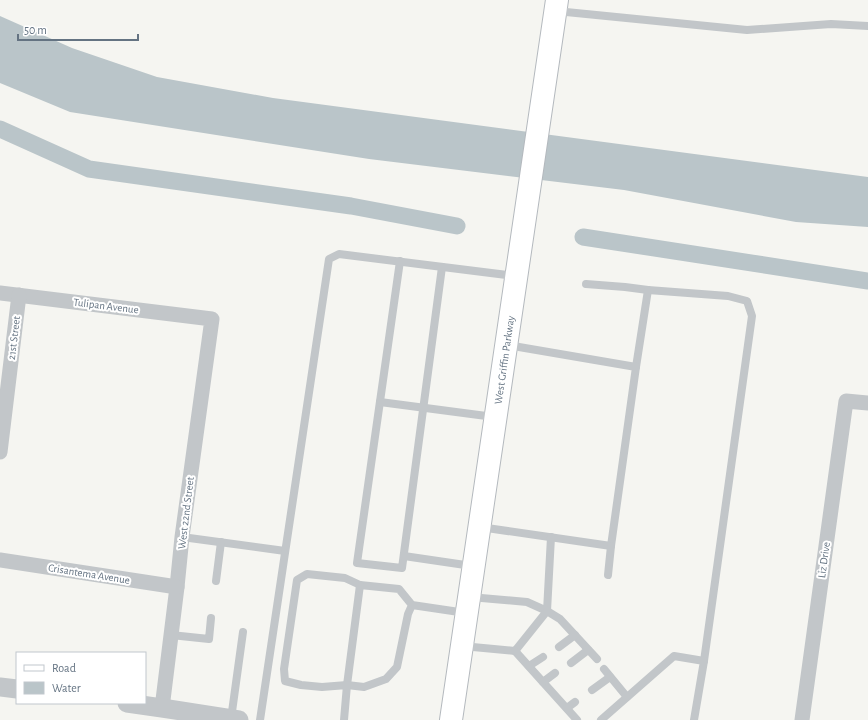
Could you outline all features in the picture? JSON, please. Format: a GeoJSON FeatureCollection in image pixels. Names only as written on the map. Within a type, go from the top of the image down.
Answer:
{"type":"FeatureCollection","features":[{"type":"Feature","properties":{"kind":"main road","name":"West Griffin Parkway"},"geometry":{"type":"LineString","coordinates":[[451,720],[556,5]]}},
{"type":"Feature","properties":{"kind":"street","name":"Tulipan Avenue"},"geometry":{"type":"LineString","coordinates":[[0,293],[212,319]]}},
{"type":"Feature","properties":{"kind":"street","name":"21st Street"},"geometry":{"type":"LineString","coordinates":[[0,452],[19,295]]}},
{"type":"Feature","properties":{"kind":"street","name":"West 22nd Street"},"geometry":{"type":"LineString","coordinates":[[162,708],[182,537],[212,319]]}},
{"type":"Feature","properties":{"kind":"street","name":"Liz Drive"},"geometry":{"type":"LineString","coordinates":[[802,720],[846,400],[868,403]]}},
{"type":"Feature","properties":{"kind":"street","name":"Crisantema Avenue"},"geometry":{"type":"LineString","coordinates":[[0,560],[177,587]]}},
{"type":"Feature","properties":{"kind":"street"},"geometry":{"type":"LineString","coordinates":[[0,687],[16,689]]}},
{"type":"Feature","properties":{"kind":"street"},"geometry":{"type":"LineString","coordinates":[[134,704],[235,719]]}},
{"type":"Feature","properties":{"kind":"lane"},"geometry":{"type":"LineString","coordinates":[[556,5],[747,30],[831,24],[868,26]]}},
{"type":"Feature","properties":{"kind":"lane"},"geometry":{"type":"LineString","coordinates":[[260,720],[329,259],[339,254],[516,276]]}},
{"type":"Feature","properties":{"kind":"lane"},"geometry":{"type":"LineString","coordinates":[[400,261],[357,563],[402,568],[442,267]]}},
{"type":"Feature","properties":{"kind":"lane"},"geometry":{"type":"LineString","coordinates":[[586,284],[728,296],[747,301],[752,316],[704,661],[694,720]]}},
{"type":"Feature","properties":{"kind":"lane"},"geometry":{"type":"LineString","coordinates":[[608,575],[648,290]]}},
{"type":"Feature","properties":{"kind":"lane"},"geometry":{"type":"LineString","coordinates":[[506,345],[636,367]]}},
{"type":"Feature","properties":{"kind":"lane"},"geometry":{"type":"LineString","coordinates":[[380,402],[495,417]]}},
{"type":"Feature","properties":{"kind":"lane"},"geometry":{"type":"LineString","coordinates":[[479,527],[611,546]]}},
{"type":"Feature","properties":{"kind":"lane"},"geometry":{"type":"LineString","coordinates":[[182,537],[285,551]]}},
{"type":"Feature","properties":{"kind":"lane"},"geometry":{"type":"LineString","coordinates":[[515,651],[547,611],[551,537]]}},
{"type":"Feature","properties":{"kind":"lane"},"geometry":{"type":"LineString","coordinates":[[216,581],[221,542]]}},
{"type":"Feature","properties":{"kind":"lane"},"geometry":{"type":"LineString","coordinates":[[404,556],[473,566]]}},
{"type":"Feature","properties":{"kind":"lane"},"geometry":{"type":"LineString","coordinates":[[307,574],[345,578],[360,585],[399,589],[412,605],[408,614],[397,667],[386,679],[364,687],[347,685],[322,687],[301,686],[285,682],[284,669],[297,580],[307,574]]}},
{"type":"Feature","properties":{"kind":"lane"},"geometry":{"type":"LineString","coordinates":[[344,720],[360,585]]}},
{"type":"Feature","properties":{"kind":"lane"},"geometry":{"type":"LineString","coordinates":[[412,605],[468,605],[527,602],[560,619],[597,659]]}},
{"type":"Feature","properties":{"kind":"lane"},"geometry":{"type":"LineString","coordinates":[[171,635],[209,639],[211,618]]}},
{"type":"Feature","properties":{"kind":"lane"},"geometry":{"type":"LineString","coordinates":[[235,719],[243,632]]}},
{"type":"Feature","properties":{"kind":"lane"},"geometry":{"type":"LineString","coordinates":[[559,647],[575,635]]}},
{"type":"Feature","properties":{"kind":"lane"},"geometry":{"type":"LineString","coordinates":[[462,646],[515,651],[577,720]]}},
{"type":"Feature","properties":{"kind":"lane"},"geometry":{"type":"LineString","coordinates":[[571,663],[588,650]]}},
{"type":"Feature","properties":{"kind":"lane"},"geometry":{"type":"LineString","coordinates":[[601,720],[674,656],[704,661]]}},
{"type":"Feature","properties":{"kind":"lane"},"geometry":{"type":"LineString","coordinates":[[529,666],[543,657]]}},
{"type":"Feature","properties":{"kind":"lane"},"geometry":{"type":"LineString","coordinates":[[604,669],[628,697]]}},
{"type":"Feature","properties":{"kind":"lane"},"geometry":{"type":"LineString","coordinates":[[543,682],[555,673]]}},
{"type":"Feature","properties":{"kind":"lane"},"geometry":{"type":"LineString","coordinates":[[592,690],[610,676]]}},
{"type":"Feature","properties":{"kind":"lane"},"geometry":{"type":"LineString","coordinates":[[567,708],[575,702]]}},
{"type":"Feature","properties":{"kind":"water"},"geometry":{"type":"Polygon","coordinates":[[[0,16],[72,48],[157,77],[273,98],[868,177],[868,227],[796,222],[624,190],[369,159],[70,112],[0,83],[0,16]]]}},
{"type":"Feature","properties":{"kind":"waterway"},"geometry":{"type":"LineString","coordinates":[[0,129],[89,169],[351,206],[457,226]]}},
{"type":"Feature","properties":{"kind":"waterway"},"geometry":{"type":"LineString","coordinates":[[583,237],[868,281]]}}]}
